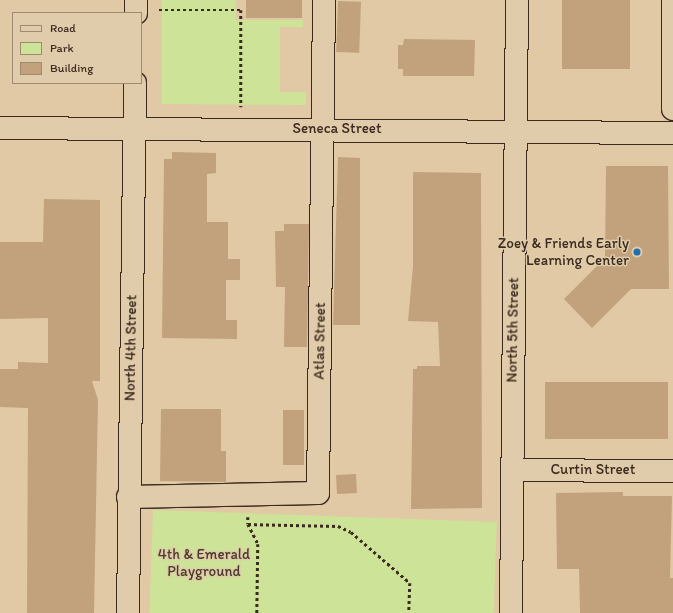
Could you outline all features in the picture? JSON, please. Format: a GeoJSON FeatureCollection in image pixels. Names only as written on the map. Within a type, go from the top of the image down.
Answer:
{"type":"FeatureCollection","features":[{"type":"Feature","properties":{"kind":"street"},"geometry":{"type":"LineString","coordinates":[[136,0],[136,12]]}},
{"type":"Feature","properties":{"kind":"street","name":"Atlas Street"},"geometry":{"type":"LineString","coordinates":[[128,497],[318,493],[324,0]]}},
{"type":"Feature","properties":{"kind":"street","name":"North 5th Street"},"geometry":{"type":"LineString","coordinates":[[511,613],[517,0]]}},
{"type":"Feature","properties":{"kind":"street"},"geometry":{"type":"LineString","coordinates":[[673,0],[673,109]]}},
{"type":"Feature","properties":{"kind":"street","name":"North 4th Street"},"geometry":{"type":"LineString","coordinates":[[128,613],[128,497],[135,84]]}},
{"type":"Feature","properties":{"kind":"street","name":"Seneca Street"},"geometry":{"type":"LineString","coordinates":[[0,128],[515,130],[673,133]]}},
{"type":"Feature","properties":{"kind":"street","name":"Curtin Street"},"geometry":{"type":"LineString","coordinates":[[512,470],[673,471]]}},
{"type":"Feature","properties":{"kind":"path"},"geometry":{"type":"LineString","coordinates":[[159,10],[240,10],[240,107]]}},
{"type":"Feature","properties":{"kind":"path"},"geometry":{"type":"LineString","coordinates":[[246,494],[248,524],[258,544],[257,613]]}},
{"type":"Feature","properties":{"kind":"path"},"geometry":{"type":"LineString","coordinates":[[248,524],[338,526],[351,532],[410,583],[409,613]]}},
{"type":"Feature","properties":{"kind":"green space"},"geometry":{"type":"Polygon","coordinates":[[[162,0],[236,0],[236,20],[303,20],[303,27],[280,27],[280,92],[306,92],[306,105],[162,104],[162,0]]]}},
{"type":"Feature","properties":{"kind":"green space","name":"4th & Emerald Playground"},"geometry":{"type":"Polygon","coordinates":[[[153,510],[497,522],[494,613],[149,613],[153,510]]]}},
{"type":"Feature","properties":{"kind":"building"},"geometry":{"type":"Polygon","coordinates":[[[246,0],[302,0],[302,18],[246,18],[246,0]]]}},
{"type":"Feature","properties":{"kind":"building"},"geometry":{"type":"Polygon","coordinates":[[[562,0],[630,0],[630,69],[562,69],[562,0]]]}},
{"type":"Feature","properties":{"kind":"building"},"geometry":{"type":"Polygon","coordinates":[[[338,1],[361,2],[359,53],[336,52],[338,1]]]}},
{"type":"Feature","properties":{"kind":"building"},"geometry":{"type":"Polygon","coordinates":[[[404,39],[475,40],[474,76],[403,76],[403,69],[398,69],[398,45],[403,45],[404,39]]]}},
{"type":"Feature","properties":{"kind":"building"},"geometry":{"type":"Polygon","coordinates":[[[172,152],[216,153],[216,173],[207,174],[207,222],[228,222],[228,259],[240,259],[240,280],[226,280],[226,320],[237,320],[237,339],[162,338],[164,159],[172,159],[172,152]]]}},
{"type":"Feature","properties":{"kind":"building"},"geometry":{"type":"Polygon","coordinates":[[[338,157],[360,158],[360,325],[333,325],[338,157]]]}},
{"type":"Feature","properties":{"kind":"building","name":"Zoey & Friends Early Learning Center"},"geometry":{"type":"Polygon","coordinates":[[[606,166],[668,166],[669,289],[631,289],[592,328],[564,299],[605,258],[606,166]]]}},
{"type":"Feature","properties":{"kind":"building"},"geometry":{"type":"Polygon","coordinates":[[[413,172],[481,173],[482,508],[411,509],[413,369],[417,369],[417,366],[440,366],[438,322],[408,321],[413,266],[413,172]]]}},
{"type":"Feature","properties":{"kind":"building"},"geometry":{"type":"Polygon","coordinates":[[[44,199],[100,200],[100,381],[92,381],[98,400],[94,613],[27,613],[28,408],[0,407],[0,369],[18,369],[18,362],[48,363],[48,318],[0,319],[0,242],[43,242],[44,199]]]}},
{"type":"Feature","properties":{"kind":"building"},"geometry":{"type":"Polygon","coordinates":[[[284,224],[309,224],[307,347],[284,347],[285,287],[276,287],[275,231],[284,231],[284,224]]]}},
{"type":"Feature","properties":{"kind":"building"},"geometry":{"type":"Polygon","coordinates":[[[545,382],[668,382],[668,439],[545,439],[545,382]]]}},
{"type":"Feature","properties":{"kind":"building"},"geometry":{"type":"Polygon","coordinates":[[[161,409],[221,409],[221,451],[226,451],[226,482],[160,481],[161,409]]]}},
{"type":"Feature","properties":{"kind":"building"},"geometry":{"type":"Polygon","coordinates":[[[283,410],[304,410],[304,465],[283,465],[283,410]]]}},
{"type":"Feature","properties":{"kind":"building"},"geometry":{"type":"Polygon","coordinates":[[[356,474],[357,493],[337,494],[336,475],[356,474]]]}},
{"type":"Feature","properties":{"kind":"building"},"geometry":{"type":"Polygon","coordinates":[[[623,492],[623,496],[672,496],[670,578],[673,578],[673,613],[580,613],[579,569],[557,569],[556,493],[623,492]]]}},
{"type":"Feature","properties":{"kind":"place","name":"Zoey & Friends Early Learning Center"},"geometry":{"type":"Point","coordinates":[637,252]}}]}
